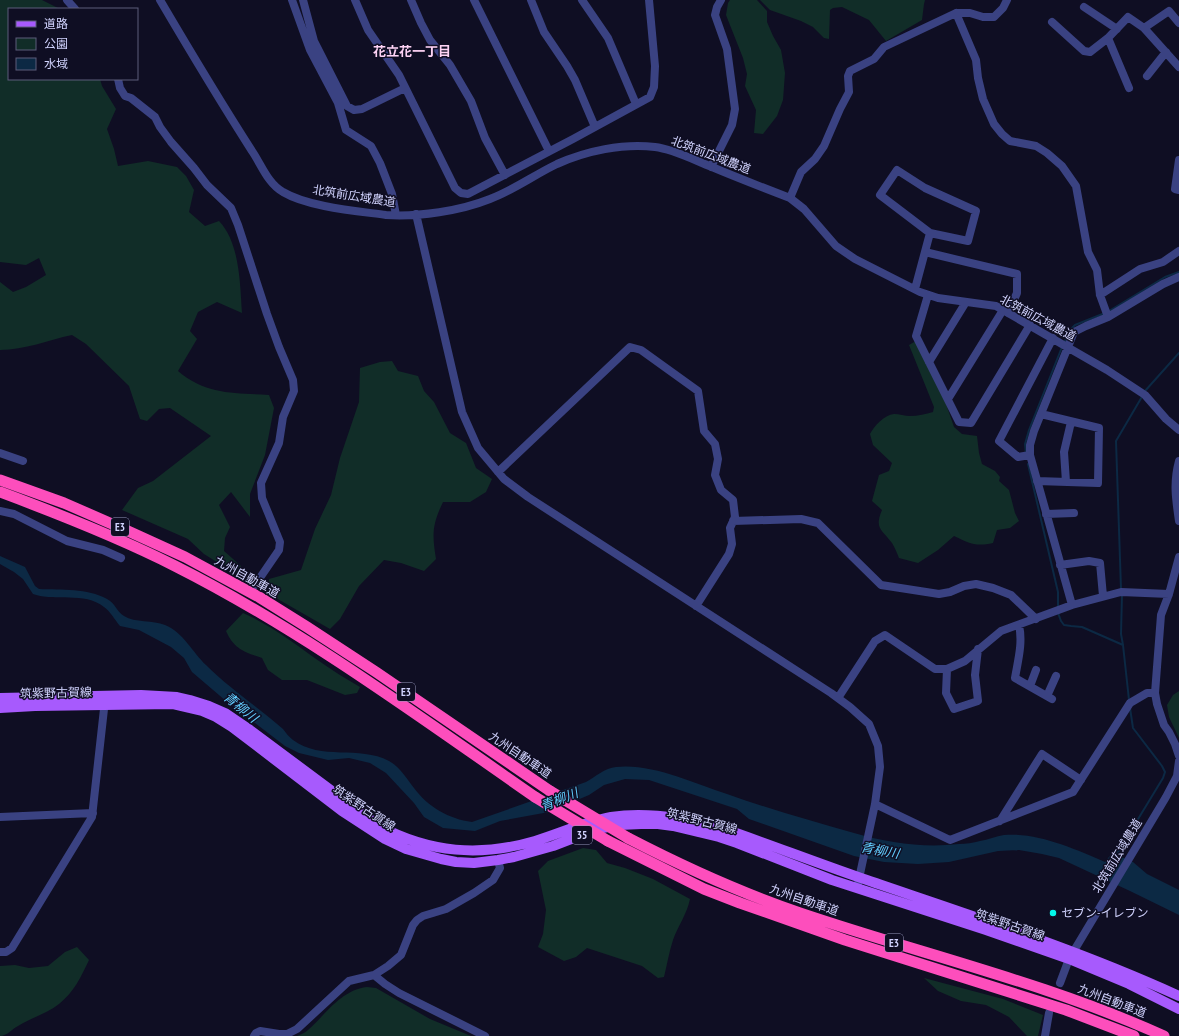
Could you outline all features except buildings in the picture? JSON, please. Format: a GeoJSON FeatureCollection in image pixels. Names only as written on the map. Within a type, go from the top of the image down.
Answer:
{"type":"FeatureCollection","features":[{"type":"Feature","properties":{"kind":"highway","name":"九州自動車道"},"geometry":{"type":"LineString","coordinates":[[0,480],[64,503],[128,531],[184,557],[235,584],[307,627],[550,791],[628,838],[711,878],[798,912],[1047,991],[1114,1015],[1164,1036]]}},
{"type":"Feature","properties":{"kind":"highway","name":"九州自動車道"},"geometry":{"type":"LineString","coordinates":[[0,492],[124,541],[229,595],[300,637],[370,682],[536,797],[608,841],[704,888],[747,906],[846,940],[1066,1010],[1134,1036]]}},
{"type":"Feature","properties":{"kind":"main road","name":"筑紫野古賀線"},"geometry":{"type":"LineString","coordinates":[[0,708],[105,700],[141,695],[176,697],[190,700],[225,713],[379,826],[399,836],[419,843],[444,848],[472,851],[494,850],[537,841],[588,822],[618,816],[648,814],[699,821],[1024,933],[1072,955],[1179,1010]]}},
{"type":"Feature","properties":{"kind":"main road","name":"筑紫野古賀線"},"geometry":{"type":"LineString","coordinates":[[0,698],[105,700],[172,704],[202,711],[216,717],[232,727],[342,811],[385,839],[413,851],[441,859],[474,863],[498,860],[553,846],[597,829],[619,825],[658,824],[673,826],[719,837],[857,888],[986,930],[1128,973],[1179,996]]}},
{"type":"Feature","properties":{"kind":"street"},"geometry":{"type":"LineString","coordinates":[[67,0],[74,8]]}},
{"type":"Feature","properties":{"kind":"street","name":"北筑前広域農道"},"geometry":{"type":"LineString","coordinates":[[160,0],[223,107],[270,180],[281,192],[297,199],[330,207],[396,215],[445,212],[490,199],[517,187],[556,165],[578,156],[614,148],[640,146],[656,147],[689,157],[790,198],[804,209],[836,246],[855,259],[915,289],[938,298],[996,306],[1107,370],[1145,395],[1179,430]]}},
{"type":"Feature","properties":{"kind":"street"},"geometry":{"type":"LineString","coordinates":[[292,0],[310,50],[338,103],[346,130],[371,146],[380,163],[392,194],[396,215]]}},
{"type":"Feature","properties":{"kind":"street"},"geometry":{"type":"LineString","coordinates":[[303,0],[314,41],[347,106],[354,110],[362,108],[405,88]]}},
{"type":"Feature","properties":{"kind":"street"},"geometry":{"type":"LineString","coordinates":[[355,0],[368,30],[399,75],[454,188],[461,193],[468,194],[650,97],[654,87],[655,66],[649,0]]}},
{"type":"Feature","properties":{"kind":"street"},"geometry":{"type":"LineString","coordinates":[[411,0],[430,40],[450,65],[471,101],[485,138],[505,175]]}},
{"type":"Feature","properties":{"kind":"street"},"geometry":{"type":"LineString","coordinates":[[474,0],[549,151]]}},
{"type":"Feature","properties":{"kind":"street"},"geometry":{"type":"LineString","coordinates":[[530,0],[544,32],[575,80],[595,127]]}},
{"type":"Feature","properties":{"kind":"street"},"geometry":{"type":"LineString","coordinates":[[582,0],[608,38],[636,104]]}},
{"type":"Feature","properties":{"kind":"street"},"geometry":{"type":"LineString","coordinates":[[711,167],[732,125],[735,109],[728,49],[714,15],[721,0]]}},
{"type":"Feature","properties":{"kind":"street"},"geometry":{"type":"LineString","coordinates":[[790,198],[801,172],[824,146],[849,92],[848,76],[850,71],[874,59],[884,47],[956,13],[970,13],[983,17],[994,17],[1004,8],[1007,0]]}},
{"type":"Feature","properties":{"kind":"street"},"geometry":{"type":"LineString","coordinates":[[1084,7],[1117,29]]}},
{"type":"Feature","properties":{"kind":"street"},"geometry":{"type":"LineString","coordinates":[[1144,28],[1169,11],[1179,23]]}},
{"type":"Feature","properties":{"kind":"street"},"geometry":{"type":"LineString","coordinates":[[956,13],[976,60],[978,78],[984,99],[994,124],[1010,141],[1036,146],[1047,153],[1062,166],[1076,186],[1088,252],[1097,270],[1100,295],[1108,318]]}},
{"type":"Feature","properties":{"kind":"street"},"geometry":{"type":"LineString","coordinates":[[1052,22],[1084,51],[1090,52],[1108,38],[1128,18],[1144,28],[1179,66]]}},
{"type":"Feature","properties":{"kind":"street"},"geometry":{"type":"LineString","coordinates":[[1108,38],[1129,88]]}},
{"type":"Feature","properties":{"kind":"street"},"geometry":{"type":"LineString","coordinates":[[1147,76],[1166,52]]}},
{"type":"Feature","properties":{"kind":"street"},"geometry":{"type":"LineString","coordinates":[[118,80],[120,88],[125,96],[131,98],[155,117],[171,142],[207,185],[231,208],[267,314],[293,380],[294,391],[283,417],[279,443],[261,482],[262,498],[280,542],[279,550],[255,586]]}},
{"type":"Feature","properties":{"kind":"street"},"geometry":{"type":"LineString","coordinates":[[1179,160],[1175,188],[1179,190]]}},
{"type":"Feature","properties":{"kind":"street"},"geometry":{"type":"LineString","coordinates":[[897,170],[925,188],[976,211],[968,241],[930,233],[880,195],[897,170]]}},
{"type":"Feature","properties":{"kind":"street"},"geometry":{"type":"LineString","coordinates":[[416,214],[462,412],[478,448],[504,479],[528,497],[838,698],[869,724],[878,746],[880,767],[875,804],[857,888]]}},
{"type":"Feature","properties":{"kind":"street"},"geometry":{"type":"LineString","coordinates":[[915,289],[930,233]]}},
{"type":"Feature","properties":{"kind":"street"},"geometry":{"type":"LineString","coordinates":[[1100,295],[1140,269],[1163,262],[1179,251]]}},
{"type":"Feature","properties":{"kind":"street"},"geometry":{"type":"LineString","coordinates":[[925,252],[1017,274],[1017,293],[948,399]]}},
{"type":"Feature","properties":{"kind":"street"},"geometry":{"type":"LineString","coordinates":[[1072,604],[1030,456],[1030,445],[1074,332],[1108,318],[1164,284],[1179,277]]}},
{"type":"Feature","properties":{"kind":"street"},"geometry":{"type":"LineString","coordinates":[[928,295],[916,336],[959,422],[971,423],[1030,325]]}},
{"type":"Feature","properties":{"kind":"street"},"geometry":{"type":"LineString","coordinates":[[929,362],[966,302]]}},
{"type":"Feature","properties":{"kind":"street"},"geometry":{"type":"LineString","coordinates":[[1030,456],[1018,457],[999,441],[1053,338]]}},
{"type":"Feature","properties":{"kind":"street"},"geometry":{"type":"LineString","coordinates":[[498,472],[630,347],[641,350],[698,391],[704,431],[715,444],[718,459],[715,475],[721,490],[733,500],[735,517],[730,528],[732,544],[729,554],[696,606]]}},
{"type":"Feature","properties":{"kind":"street"},"geometry":{"type":"LineString","coordinates":[[1037,481],[1098,483],[1099,428],[1041,414]]}},
{"type":"Feature","properties":{"kind":"street"},"geometry":{"type":"LineString","coordinates":[[1066,482],[1064,452],[1071,422]]}},
{"type":"Feature","properties":{"kind":"street"},"geometry":{"type":"LineString","coordinates":[[0,454],[23,461]]}},
{"type":"Feature","properties":{"kind":"street"},"geometry":{"type":"LineString","coordinates":[[1179,461],[1176,470],[1174,489],[1179,521]]}},
{"type":"Feature","properties":{"kind":"street"},"geometry":{"type":"LineString","coordinates":[[0,511],[14,514],[67,541],[103,550],[121,558]]}},
{"type":"Feature","properties":{"kind":"street"},"geometry":{"type":"LineString","coordinates":[[1046,514],[1074,513]]}},
{"type":"Feature","properties":{"kind":"street"},"geometry":{"type":"LineString","coordinates":[[733,521],[810,520],[818,523],[881,585],[939,594],[950,592],[964,586],[976,584],[993,588],[1011,595],[1036,619]]}},
{"type":"Feature","properties":{"kind":"street"},"geometry":{"type":"LineString","coordinates":[[1179,557],[1169,594],[1161,615],[1155,693],[1162,721],[1176,744],[1179,756]]}},
{"type":"Feature","properties":{"kind":"street"},"geometry":{"type":"LineString","coordinates":[[1060,565],[1089,562],[1100,563],[1104,596]]}},
{"type":"Feature","properties":{"kind":"street"},"geometry":{"type":"LineString","coordinates":[[838,698],[875,641],[885,635],[935,669],[947,669],[966,661],[978,649],[1001,631],[1036,619],[1072,604],[1121,592],[1169,594]]}},
{"type":"Feature","properties":{"kind":"street"},"geometry":{"type":"LineString","coordinates":[[1020,625],[1021,647],[1015,678],[1049,697],[1056,676]]}},
{"type":"Feature","properties":{"kind":"street"},"geometry":{"type":"LineString","coordinates":[[947,669],[946,693],[954,709],[978,701],[975,675],[978,649]]}},
{"type":"Feature","properties":{"kind":"street"},"geometry":{"type":"LineString","coordinates":[[1030,686],[1036,670]]}},
{"type":"Feature","properties":{"kind":"street"},"geometry":{"type":"LineString","coordinates":[[875,804],[950,840],[1074,792],[1130,703],[1147,693],[1155,693]]}},
{"type":"Feature","properties":{"kind":"street"},"geometry":{"type":"LineString","coordinates":[[0,952],[6,952],[12,948],[92,817],[105,700]]}},
{"type":"Feature","properties":{"kind":"street"},"geometry":{"type":"LineString","coordinates":[[1000,821],[1042,754],[1081,780]]}},
{"type":"Feature","properties":{"kind":"street","name":"北筑前広域農道"},"geometry":{"type":"LineString","coordinates":[[1060,983],[1072,955],[1166,797],[1177,776],[1179,761]]}},
{"type":"Feature","properties":{"kind":"street"},"geometry":{"type":"LineString","coordinates":[[0,817],[93,813]]}},
{"type":"Feature","properties":{"kind":"street"},"geometry":{"type":"LineString","coordinates":[[254,1036],[260,1031],[287,1034],[294,1031],[304,1024],[349,980],[374,975],[388,966],[401,955],[413,925],[417,920],[423,916],[446,909],[493,880],[500,868],[498,860]]}},
{"type":"Feature","properties":{"kind":"street"},"geometry":{"type":"LineString","coordinates":[[374,975],[399,993],[485,1036]]}},
{"type":"Feature","properties":{"kind":"street"},"geometry":{"type":"LineString","coordinates":[[1045,1036],[1050,1013]]}},
{"type":"Feature","properties":{"kind":"green space"},"geometry":{"type":"Polygon","coordinates":[[[0,0],[42,0],[58,8],[8,8],[8,80],[100,80],[102,86],[116,109],[107,129],[118,166],[148,161],[177,167],[186,176],[194,190],[189,212],[205,226],[219,221],[226,230],[235,252],[241,289],[242,313],[217,302],[198,312],[190,331],[197,339],[178,371],[199,385],[210,389],[233,393],[269,395],[274,408],[265,455],[250,494],[250,517],[231,492],[219,505],[230,527],[225,538],[224,551],[241,566],[239,576],[204,554],[188,539],[122,510],[138,488],[153,481],[211,436],[170,408],[159,409],[147,421],[140,419],[129,386],[86,344],[72,335],[27,347],[0,350],[0,282],[13,292],[26,287],[46,275],[39,258],[26,265],[0,262],[0,0]]]}},
{"type":"Feature","properties":{"kind":"green space"},"geometry":{"type":"Polygon","coordinates":[[[730,0],[757,0],[767,11],[767,22],[781,50],[785,73],[783,100],[777,116],[763,134],[754,133],[756,110],[745,86],[747,74],[743,58],[726,15],[730,0]]]}},
{"type":"Feature","properties":{"kind":"green space"},"geometry":{"type":"Polygon","coordinates":[[[760,0],[925,0],[922,20],[886,41],[869,20],[842,7],[833,8],[830,10],[829,39],[824,38],[813,27],[801,21],[770,10],[760,0]]]}},
{"type":"Feature","properties":{"kind":"green space"},"geometry":{"type":"Polygon","coordinates":[[[916,341],[943,395],[954,427],[962,434],[977,436],[982,464],[995,471],[1000,477],[999,481],[1009,490],[1015,513],[1019,521],[1010,528],[997,530],[993,543],[981,545],[972,544],[954,536],[938,550],[918,563],[899,558],[892,543],[880,528],[879,521],[882,510],[872,501],[879,475],[889,471],[892,463],[873,445],[870,434],[880,421],[887,416],[896,414],[913,416],[933,412],[934,407],[909,345],[916,341]]]}},
{"type":"Feature","properties":{"kind":"green space"},"geometry":{"type":"Polygon","coordinates":[[[392,361],[398,371],[418,376],[424,391],[434,402],[450,433],[466,443],[476,468],[492,479],[486,492],[470,502],[443,502],[434,530],[436,559],[424,571],[401,563],[384,560],[359,586],[340,619],[330,629],[269,594],[269,579],[301,570],[315,529],[331,495],[340,458],[359,402],[360,368],[380,362],[392,361]]]}},
{"type":"Feature","properties":{"kind":"green space"},"geometry":{"type":"Polygon","coordinates":[[[243,613],[273,629],[344,678],[360,687],[357,693],[345,695],[307,680],[282,680],[268,670],[262,658],[240,649],[229,637],[226,631],[243,613]]]}},
{"type":"Feature","properties":{"kind":"green space"},"geometry":{"type":"Polygon","coordinates":[[[1179,691],[1179,738],[1169,717],[1167,705],[1173,695],[1179,691]]]}},
{"type":"Feature","properties":{"kind":"green space"},"geometry":{"type":"Polygon","coordinates":[[[583,848],[596,850],[607,863],[653,879],[690,899],[687,910],[673,940],[664,977],[658,978],[642,966],[587,948],[576,957],[564,961],[538,947],[543,934],[546,910],[538,871],[548,861],[583,848]]]}},
{"type":"Feature","properties":{"kind":"green space"},"geometry":{"type":"Polygon","coordinates":[[[77,947],[89,960],[80,978],[69,994],[55,1007],[23,1023],[5,1035],[0,1036],[0,966],[15,965],[29,968],[48,966],[65,952],[77,947]]]}},
{"type":"Feature","properties":{"kind":"green space"},"geometry":{"type":"Polygon","coordinates":[[[924,978],[1003,999],[1043,1015],[1038,1036],[1027,1036],[1009,1017],[986,1005],[961,1001],[938,991],[924,978]]]}},
{"type":"Feature","properties":{"kind":"green space"},"geometry":{"type":"Polygon","coordinates":[[[367,987],[376,988],[430,1019],[471,1036],[297,1036],[307,1031],[334,1004],[349,993],[367,987]]]}},
{"type":"Feature","properties":{"kind":"water","name":"青柳川"},"geometry":{"type":"Polygon","coordinates":[[[0,556],[25,567],[35,586],[39,589],[74,590],[99,595],[110,601],[122,614],[128,618],[139,621],[160,623],[171,628],[215,674],[283,729],[293,740],[316,750],[365,754],[377,756],[389,761],[400,770],[426,801],[440,811],[455,818],[472,822],[586,782],[612,768],[644,768],[672,775],[790,815],[867,837],[893,842],[919,845],[946,845],[970,843],[1004,835],[1017,835],[1056,842],[1105,862],[1112,853],[1133,862],[1147,874],[1179,890],[1179,915],[1059,858],[1019,850],[998,851],[949,862],[918,864],[884,862],[854,856],[749,819],[737,809],[649,780],[625,779],[604,785],[589,795],[549,812],[500,821],[475,831],[443,828],[424,817],[414,803],[386,773],[370,763],[349,758],[328,760],[299,753],[285,746],[226,701],[192,672],[184,658],[171,647],[139,630],[120,626],[104,607],[96,602],[88,599],[51,597],[33,594],[23,579],[0,564],[0,556]]]}},
{"type":"Feature","properties":{"kind":"waterway"},"geometry":{"type":"LineString","coordinates":[[1109,311],[1165,277],[1179,272]]}},
{"type":"Feature","properties":{"kind":"waterway"},"geometry":{"type":"LineString","coordinates":[[1064,343],[1071,329],[1075,325],[1105,313]]}},
{"type":"Feature","properties":{"kind":"waterway"},"geometry":{"type":"LineString","coordinates":[[1026,454],[1025,444],[1029,430],[1062,347]]}},
{"type":"Feature","properties":{"kind":"waterway"},"geometry":{"type":"LineString","coordinates":[[1145,391],[1179,353]]}},
{"type":"Feature","properties":{"kind":"waterway"},"geometry":{"type":"LineString","coordinates":[[1121,589],[1116,441],[1143,395]]}},
{"type":"Feature","properties":{"kind":"waterway"},"geometry":{"type":"LineString","coordinates":[[1028,464],[1058,592],[1058,608]]}},
{"type":"Feature","properties":{"kind":"waterway"},"geometry":{"type":"LineString","coordinates":[[1122,594],[1121,634],[1123,645]]}},
{"type":"Feature","properties":{"kind":"waterway"},"geometry":{"type":"LineString","coordinates":[[1058,613],[1064,625],[1082,627],[1123,645],[1129,700]]}},
{"type":"Feature","properties":{"kind":"waterway"},"geometry":{"type":"LineString","coordinates":[[1115,857],[1163,778],[1165,772],[1133,728],[1130,708]]}},
{"type":"Feature","properties":{"kind":"place","name":"セブン-イレブン"},"geometry":{"type":"Point","coordinates":[1053,913]}},
{"type":"Feature","properties":{"kind":"district","name":"花立花一丁目"},"geometry":{"type":"Point","coordinates":[412,51]}}]}
